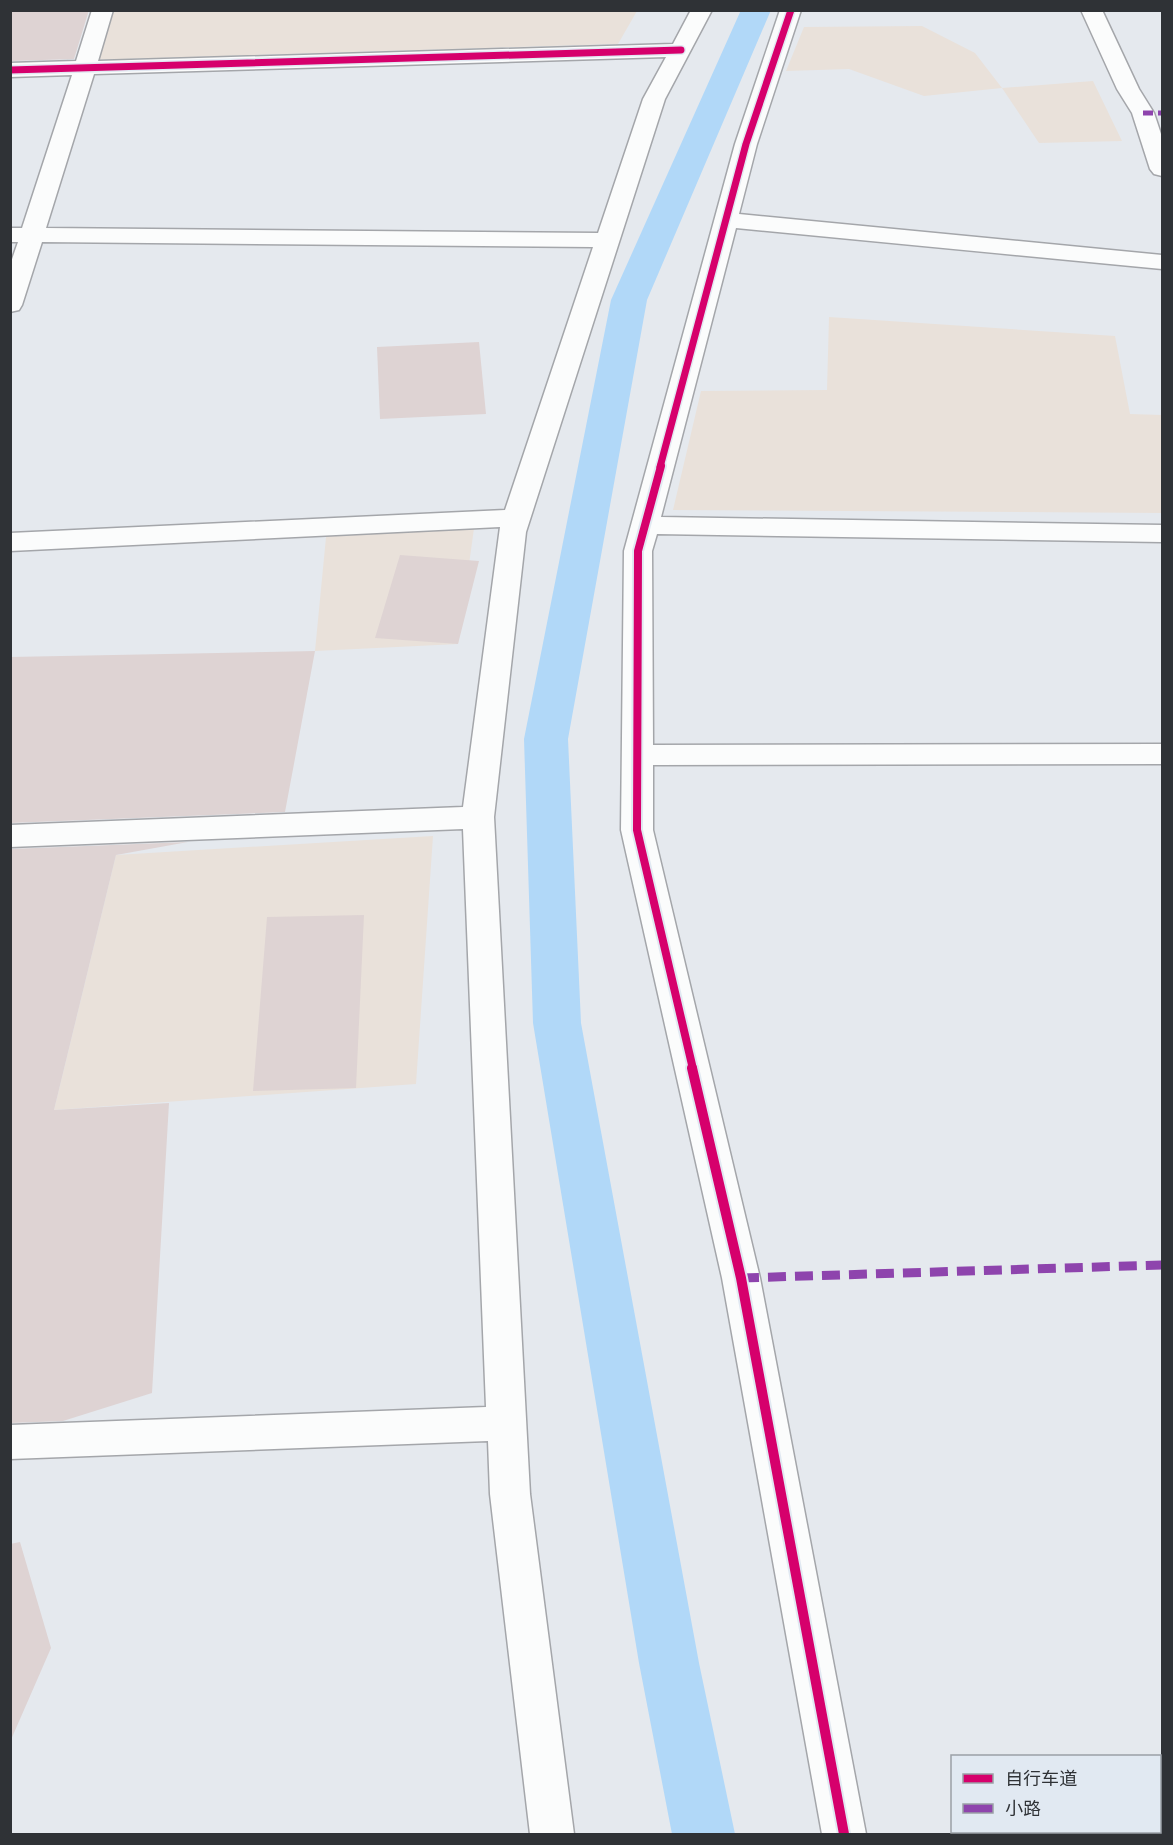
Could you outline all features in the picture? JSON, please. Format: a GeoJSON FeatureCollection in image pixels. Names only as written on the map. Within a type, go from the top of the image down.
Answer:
{"type":"FeatureCollection","features":[{"type":"Feature","properties":{"kind":"street"},"geometry":{"type":"LineString","coordinates":[[10,305],[22,235],[85,68],[103,10]]}},
{"type":"Feature","properties":{"kind":"street"},"geometry":{"type":"LineString","coordinates":[[552,1834],[510,1494],[478,818],[512,532],[654,99],[702,10]]}},
{"type":"Feature","properties":{"kind":"street"},"geometry":{"type":"LineString","coordinates":[[790,10],[746,144],[638,551],[637,830],[741,1278],[844,1834]]}},
{"type":"Feature","properties":{"kind":"street"},"geometry":{"type":"LineString","coordinates":[[1091,10],[1128,89],[1143,113],[1162,169]]}},
{"type":"Feature","properties":{"kind":"street"},"geometry":{"type":"LineString","coordinates":[[10,70],[681,50]]}},
{"type":"Feature","properties":{"kind":"street"},"geometry":{"type":"LineString","coordinates":[[726,220],[1162,262]]}},
{"type":"Feature","properties":{"kind":"street"},"geometry":{"type":"LineString","coordinates":[[22,235],[607,240]]}},
{"type":"Feature","properties":{"kind":"street"},"geometry":{"type":"LineString","coordinates":[[10,542],[516,518]]}},
{"type":"Feature","properties":{"kind":"street"},"geometry":{"type":"LineString","coordinates":[[645,525],[1162,534]]}},
{"type":"Feature","properties":{"kind":"street"},"geometry":{"type":"LineString","coordinates":[[637,755],[1162,754]]}},
{"type":"Feature","properties":{"kind":"street"},"geometry":{"type":"LineString","coordinates":[[10,836],[478,818]]}},
{"type":"Feature","properties":{"kind":"street"},"geometry":{"type":"LineString","coordinates":[[10,1442],[507,1423]]}},
{"type":"Feature","properties":{"kind":"shaded area"},"geometry":{"type":"Polygon","coordinates":[[[103,11],[637,11],[618,44],[88,60],[103,11]]]}},
{"type":"Feature","properties":{"kind":"shaded area"},"geometry":{"type":"Polygon","coordinates":[[[922,26],[975,53],[1002,88],[924,96],[849,69],[786,71],[804,27],[922,26]]]}},
{"type":"Feature","properties":{"kind":"shaded area"},"geometry":{"type":"Polygon","coordinates":[[[1093,81],[1122,141],[1039,143],[1002,88],[1093,81]]]}},
{"type":"Feature","properties":{"kind":"shaded area"},"geometry":{"type":"Polygon","coordinates":[[[829,317],[1115,336],[1130,414],[1162,415],[1162,513],[673,510],[701,391],[827,390],[829,317]]]}},
{"type":"Feature","properties":{"kind":"shaded area"},"geometry":{"type":"Polygon","coordinates":[[[475,521],[458,644],[315,651],[327,527],[475,521]]]}},
{"type":"Feature","properties":{"kind":"shaded area"},"geometry":{"type":"Polygon","coordinates":[[[433,836],[416,1084],[54,1110],[116,855],[433,836]]]}},
{"type":"Feature","properties":{"kind":"building"},"geometry":{"type":"Polygon","coordinates":[[[10,10],[89,10],[74,59],[10,61],[10,10]]]}},
{"type":"Feature","properties":{"kind":"building"},"geometry":{"type":"Polygon","coordinates":[[[479,342],[486,414],[380,419],[377,347],[479,342]]]}},
{"type":"Feature","properties":{"kind":"building"},"geometry":{"type":"Polygon","coordinates":[[[400,555],[479,561],[458,644],[375,638],[400,555]]]}},
{"type":"Feature","properties":{"kind":"building"},"geometry":{"type":"Polygon","coordinates":[[[315,651],[285,812],[10,823],[10,657],[315,651]]]}},
{"type":"Feature","properties":{"kind":"building"},"geometry":{"type":"Polygon","coordinates":[[[188,842],[116,855],[54,1110],[169,1103],[152,1393],[63,1421],[10,1423],[10,849],[188,842]]]}},
{"type":"Feature","properties":{"kind":"building"},"geometry":{"type":"Polygon","coordinates":[[[364,915],[356,1088],[253,1091],[267,917],[364,915]]]}},
{"type":"Feature","properties":{"kind":"building"},"geometry":{"type":"Polygon","coordinates":[[[20,1542],[51,1648],[10,1742],[10,1544],[20,1542]]]}},
{"type":"Feature","properties":{"kind":"waterway"},"geometry":{"type":"LineString","coordinates":[[703,1834],[669,1663],[557,1023],[546,739],[629,300],[756,10]]}},
{"type":"Feature","properties":{"kind":"marked path"},"geometry":{"type":"LineString","coordinates":[[1143,113],[1162,113]]}},
{"type":"Feature","properties":{"kind":"marked path"},"geometry":{"type":"LineString","coordinates":[[741,1278],[1162,1265]]}},
{"type":"Feature","properties":{"kind":"cycle path"},"geometry":{"type":"LineString","coordinates":[[791,10],[746,144],[638,551],[637,830],[741,1278],[844,1834]]}},
{"type":"Feature","properties":{"kind":"cycle path"},"geometry":{"type":"LineString","coordinates":[[10,70],[681,50]]}}]}
